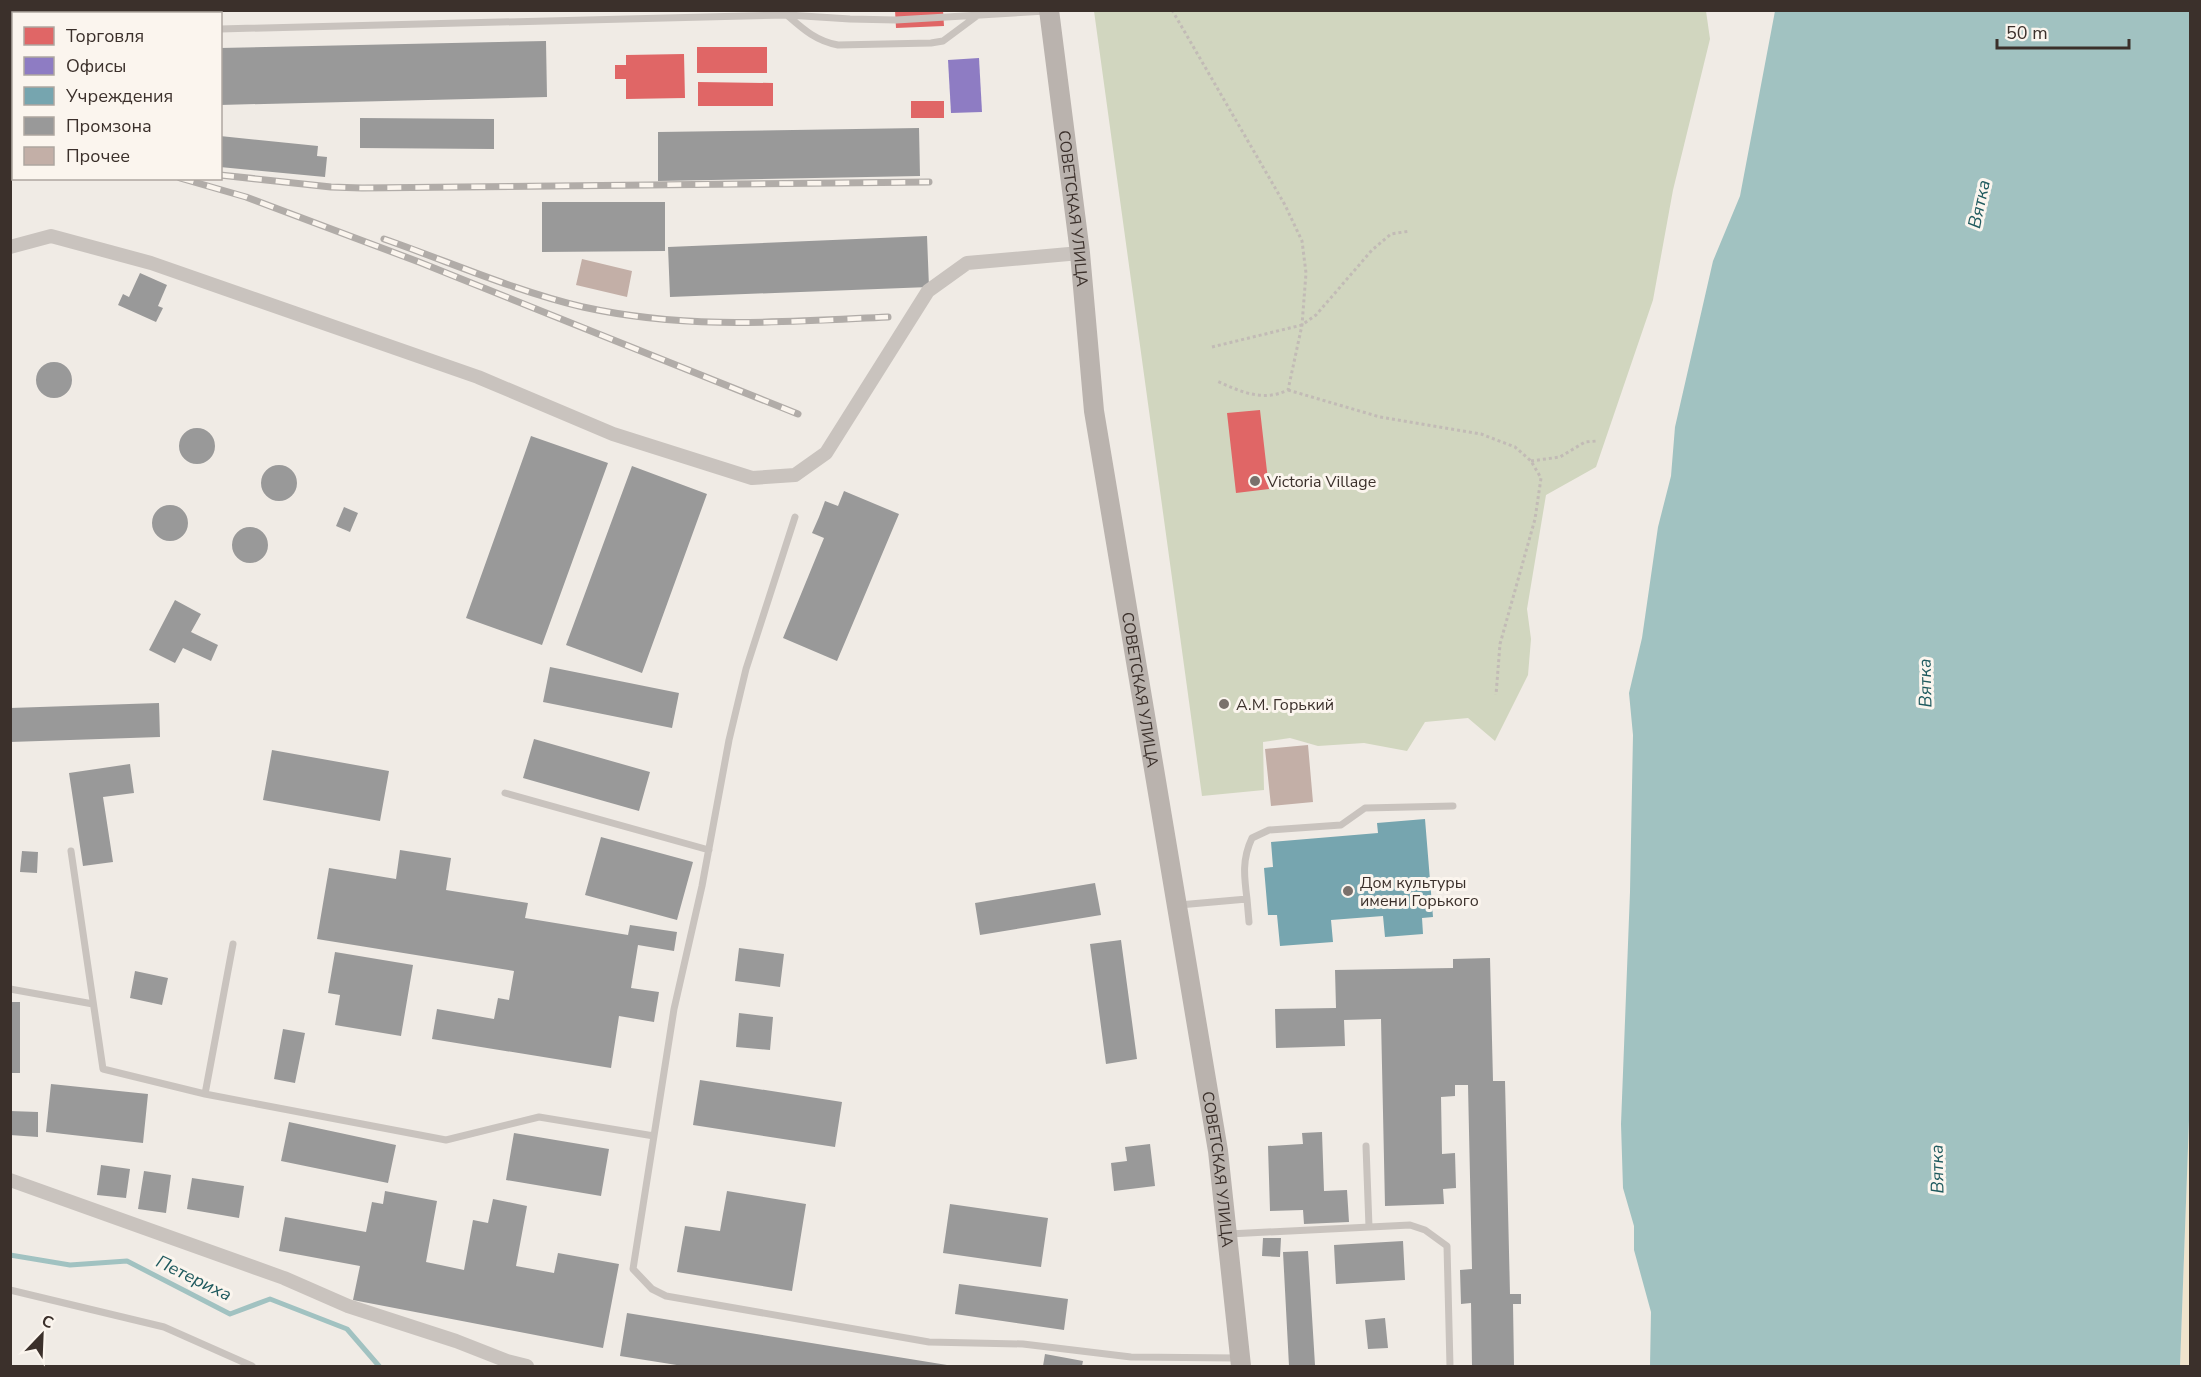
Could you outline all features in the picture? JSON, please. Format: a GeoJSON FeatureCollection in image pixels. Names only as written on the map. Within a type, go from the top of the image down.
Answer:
{"type":"FeatureCollection","features":[{"type":"Feature","properties":{"kind":"main road","name":"СОВЕТСКАЯ УЛИЦА"},"geometry":{"type":"LineString","coordinates":[[1049,11],[1080,253],[1095,411],[1218,1151],[1240,1362]]}},
{"type":"Feature","properties":{"kind":"street"},"geometry":{"type":"LineString","coordinates":[[10,247],[51,236],[151,262],[478,377],[613,434],[752,478],[795,475],[826,453],[928,291],[967,263],[1080,253]]}},
{"type":"Feature","properties":{"kind":"street"},"geometry":{"type":"LineString","coordinates":[[10,1180],[284,1278],[348,1306],[527,1366]]}},
{"type":"Feature","properties":{"kind":"lane"},"geometry":{"type":"LineString","coordinates":[[787,15],[794,10]]}},
{"type":"Feature","properties":{"kind":"lane"},"geometry":{"type":"LineString","coordinates":[[222,29],[787,15],[876,20],[1049,11]]}},
{"type":"Feature","properties":{"kind":"lane"},"geometry":{"type":"LineString","coordinates":[[787,15],[815,38],[825,43],[838,45],[943,42],[978,15]]}},
{"type":"Feature","properties":{"kind":"lane"},"geometry":{"type":"LineString","coordinates":[[795,517],[746,669],[729,740],[709,850],[674,1009],[633,1269],[652,1289],[666,1296],[929,1342],[1023,1344],[1131,1357],[1240,1362]]}},
{"type":"Feature","properties":{"kind":"lane"},"geometry":{"type":"LineString","coordinates":[[506,793],[709,850]]}},
{"type":"Feature","properties":{"kind":"lane"},"geometry":{"type":"LineString","coordinates":[[1249,922],[1243,866],[1252,838],[1269,830],[1341,825],[1365,808],[1453,806]]}},
{"type":"Feature","properties":{"kind":"lane"},"geometry":{"type":"LineString","coordinates":[[71,851],[103,1069],[205,1094],[446,1140],[539,1118],[654,1136]]}},
{"type":"Feature","properties":{"kind":"lane"},"geometry":{"type":"LineString","coordinates":[[1177,906],[1247,899]]}},
{"type":"Feature","properties":{"kind":"lane"},"geometry":{"type":"LineString","coordinates":[[205,1094],[233,944]]}},
{"type":"Feature","properties":{"kind":"lane"},"geometry":{"type":"LineString","coordinates":[[10,989],[93,1004]]}},
{"type":"Feature","properties":{"kind":"lane"},"geometry":{"type":"LineString","coordinates":[[1366,1146],[1369,1227]]}},
{"type":"Feature","properties":{"kind":"lane"},"geometry":{"type":"LineString","coordinates":[[1226,1234],[1410,1225],[1425,1230],[1447,1246],[1450,1366]]}},
{"type":"Feature","properties":{"kind":"lane"},"geometry":{"type":"LineString","coordinates":[[10,1290],[164,1327],[252,1366]]}},
{"type":"Feature","properties":{"kind":"path"},"geometry":{"type":"LineString","coordinates":[[1172,10],[1285,205],[1302,240],[1306,273],[1302,325],[1288,390]]}},
{"type":"Feature","properties":{"kind":"path"},"geometry":{"type":"LineString","coordinates":[[1212,347],[1302,325],[1316,315],[1372,250],[1391,234],[1410,231]]}},
{"type":"Feature","properties":{"kind":"path"},"geometry":{"type":"LineString","coordinates":[[1217,381],[1258,396],[1276,396],[1288,390],[1380,417],[1481,434],[1515,447],[1531,461],[1541,478],[1534,519],[1500,644],[1496,695]]}},
{"type":"Feature","properties":{"kind":"path"},"geometry":{"type":"LineString","coordinates":[[1531,461],[1560,457],[1585,442],[1597,441]]}},
{"type":"Feature","properties":{"kind":"green space"},"geometry":{"type":"Polygon","coordinates":[[[1094,11],[1706,11],[1710,39],[1673,190],[1653,300],[1596,467],[1546,495],[1527,609],[1531,639],[1528,675],[1495,741],[1468,718],[1425,722],[1407,751],[1364,743],[1318,746],[1290,738],[1263,742],[1264,790],[1202,796],[1094,11]]]}},
{"type":"Feature","properties":{"kind":"sand"},"geometry":{"type":"Polygon","coordinates":[[[2190,1093],[2190,1366],[2180,1366],[2190,1093]]]}},
{"type":"Feature","properties":{"kind":"water","name":"Вятка"},"geometry":{"type":"Polygon","coordinates":[[[1775,11],[2190,11],[2190,1093],[2180,1366],[1650,1366],[1651,1312],[1634,1250],[1634,1226],[1623,1188],[1621,1124],[1630,892],[1633,735],[1629,693],[1642,638],[1658,527],[1671,476],[1675,427],[1713,261],[1740,196],[1775,11]]]}},
{"type":"Feature","properties":{"kind":"building: Торговля"},"geometry":{"type":"Polygon","coordinates":[[[895,10],[943,10],[944,26],[896,28],[895,10]]]}},
{"type":"Feature","properties":{"kind":"building: Торговля"},"geometry":{"type":"Polygon","coordinates":[[[697,47],[767,47],[767,73],[697,73],[697,47]]]}},
{"type":"Feature","properties":{"kind":"building: Торговля"},"geometry":{"type":"Polygon","coordinates":[[[10,48],[12,48],[12,108],[10,108],[10,48]]]}},
{"type":"Feature","properties":{"kind":"building: Торговля"},"geometry":{"type":"Polygon","coordinates":[[[684,54],[685,98],[626,99],[626,79],[615,79],[615,65],[626,65],[626,55],[684,54]]]}},
{"type":"Feature","properties":{"kind":"building: Торговля"},"geometry":{"type":"Polygon","coordinates":[[[698,82],[773,83],[773,106],[698,106],[698,82]]]}},
{"type":"Feature","properties":{"kind":"building: Торговля"},"geometry":{"type":"Polygon","coordinates":[[[911,101],[944,101],[944,118],[911,118],[911,101]]]}},
{"type":"Feature","properties":{"kind":"building: Торговля"},"geometry":{"type":"Polygon","coordinates":[[[1260,410],[1269,489],[1236,493],[1227,413],[1260,410]]]}},
{"type":"Feature","properties":{"kind":"building: Офисы"},"geometry":{"type":"Polygon","coordinates":[[[979,58],[982,112],[951,113],[948,60],[979,58]]]}},
{"type":"Feature","properties":{"kind":"building: Учреждения","name":"Дом культуры имени Горького"},"geometry":{"type":"Polygon","coordinates":[[[1425,819],[1433,917],[1422,918],[1423,934],[1385,937],[1383,916],[1331,920],[1333,942],[1280,946],[1277,915],[1268,915],[1264,868],[1273,867],[1271,842],[1378,833],[1377,823],[1425,819]]]}},
{"type":"Feature","properties":{"kind":"building: Промзона"},"geometry":{"type":"Polygon","coordinates":[[[546,41],[547,97],[222,105],[222,48],[546,41]]]}},
{"type":"Feature","properties":{"kind":"building: Промзона"},"geometry":{"type":"Polygon","coordinates":[[[360,118],[494,119],[494,149],[360,148],[360,118]]]}},
{"type":"Feature","properties":{"kind":"building: Промзона"},"geometry":{"type":"Polygon","coordinates":[[[919,128],[920,176],[658,181],[658,132],[919,128]]]}},
{"type":"Feature","properties":{"kind":"building: Промзона"},"geometry":{"type":"Polygon","coordinates":[[[222,136],[318,146],[317,156],[327,157],[325,177],[222,167],[222,136]]]}},
{"type":"Feature","properties":{"kind":"building: Промзона"},"geometry":{"type":"Polygon","coordinates":[[[542,202],[665,202],[665,251],[542,252],[542,202]]]}},
{"type":"Feature","properties":{"kind":"building: Промзона"},"geometry":{"type":"Polygon","coordinates":[[[927,236],[929,287],[670,297],[668,247],[927,236]]]}},
{"type":"Feature","properties":{"kind":"building: Промзона"},"geometry":{"type":"Polygon","coordinates":[[[140,273],[167,285],[158,306],[163,308],[156,322],[118,305],[123,294],[129,297],[140,273]]]}},
{"type":"Feature","properties":{"kind":"building: Промзона"},"geometry":{"type":"Polygon","coordinates":[[[54,362],[67,367],[72,380],[67,393],[54,398],[41,393],[36,380],[41,367],[54,362]]]}},
{"type":"Feature","properties":{"kind":"building: Промзона"},"geometry":{"type":"Polygon","coordinates":[[[197,428],[210,433],[215,446],[210,459],[197,464],[184,459],[179,446],[184,433],[197,428]]]}},
{"type":"Feature","properties":{"kind":"building: Промзона"},"geometry":{"type":"Polygon","coordinates":[[[531,436],[608,463],[542,645],[466,618],[531,436]]]}},
{"type":"Feature","properties":{"kind":"building: Промзона"},"geometry":{"type":"Polygon","coordinates":[[[279,465],[292,470],[297,483],[292,496],[279,501],[266,496],[261,483],[266,470],[279,465]]]}},
{"type":"Feature","properties":{"kind":"building: Промзона"},"geometry":{"type":"Polygon","coordinates":[[[632,466],[707,494],[642,673],[566,645],[632,466]]]}},
{"type":"Feature","properties":{"kind":"building: Промзона"},"geometry":{"type":"Polygon","coordinates":[[[844,491],[899,514],[837,661],[783,638],[824,538],[812,533],[825,501],[838,506],[844,491]]]}},
{"type":"Feature","properties":{"kind":"building: Промзона"},"geometry":{"type":"Polygon","coordinates":[[[170,505],[183,510],[188,523],[183,536],[170,541],[157,536],[152,523],[157,510],[170,505]]]}},
{"type":"Feature","properties":{"kind":"building: Промзона"},"geometry":{"type":"Polygon","coordinates":[[[344,507],[358,513],[350,532],[336,526],[344,507]]]}},
{"type":"Feature","properties":{"kind":"building: Промзона"},"geometry":{"type":"Polygon","coordinates":[[[250,527],[263,532],[268,545],[263,558],[250,563],[237,558],[232,545],[237,532],[250,527]]]}},
{"type":"Feature","properties":{"kind":"building: Промзона"},"geometry":{"type":"Polygon","coordinates":[[[175,600],[201,614],[191,632],[218,645],[211,661],[183,648],[175,663],[149,650],[175,600]]]}},
{"type":"Feature","properties":{"kind":"building: Промзона"},"geometry":{"type":"Polygon","coordinates":[[[550,667],[679,693],[672,728],[543,702],[550,667]]]}},
{"type":"Feature","properties":{"kind":"building: Промзона"},"geometry":{"type":"Polygon","coordinates":[[[159,703],[160,737],[10,742],[10,708],[159,703]]]}},
{"type":"Feature","properties":{"kind":"building: Промзона"},"geometry":{"type":"Polygon","coordinates":[[[534,739],[650,772],[639,811],[523,778],[534,739]]]}},
{"type":"Feature","properties":{"kind":"building: Промзона"},"geometry":{"type":"Polygon","coordinates":[[[272,750],[389,771],[380,821],[263,800],[272,750]]]}},
{"type":"Feature","properties":{"kind":"building: Промзона"},"geometry":{"type":"Polygon","coordinates":[[[130,764],[134,793],[103,797],[113,862],[83,866],[69,773],[130,764]]]}},
{"type":"Feature","properties":{"kind":"building: Промзона"},"geometry":{"type":"Polygon","coordinates":[[[601,837],[693,862],[677,920],[585,895],[601,837]]]}},
{"type":"Feature","properties":{"kind":"building: Промзона"},"geometry":{"type":"Polygon","coordinates":[[[400,850],[451,858],[446,890],[528,903],[525,918],[628,935],[630,925],[677,932],[674,951],[638,945],[631,988],[659,992],[654,1022],[619,1016],[611,1068],[432,1039],[437,1009],[494,1019],[498,998],[509,1000],[514,971],[317,939],[329,868],[396,879],[400,850]]]}},
{"type":"Feature","properties":{"kind":"building: Промзона"},"geometry":{"type":"Polygon","coordinates":[[[22,851],[38,852],[37,873],[20,872],[22,851]]]}},
{"type":"Feature","properties":{"kind":"building: Промзона"},"geometry":{"type":"Polygon","coordinates":[[[1095,883],[1101,915],[980,935],[975,903],[1095,883]]]}},
{"type":"Feature","properties":{"kind":"building: Промзона"},"geometry":{"type":"Polygon","coordinates":[[[1121,940],[1137,1059],[1106,1064],[1090,944],[1121,940]]]}},
{"type":"Feature","properties":{"kind":"building: Промзона"},"geometry":{"type":"Polygon","coordinates":[[[739,948],[784,954],[780,987],[735,981],[739,948]]]}},
{"type":"Feature","properties":{"kind":"building: Промзона"},"geometry":{"type":"Polygon","coordinates":[[[335,952],[413,965],[401,1036],[335,1025],[340,995],[328,993],[335,952]]]}},
{"type":"Feature","properties":{"kind":"building: Промзона"},"geometry":{"type":"Polygon","coordinates":[[[1490,958],[1493,1081],[1505,1081],[1510,1294],[1521,1294],[1521,1304],[1513,1304],[1514,1366],[1472,1366],[1471,1303],[1461,1304],[1460,1270],[1472,1269],[1468,1085],[1455,1085],[1455,1096],[1441,1097],[1442,1154],[1455,1153],[1456,1188],[1443,1189],[1444,1204],[1385,1206],[1381,1019],[1344,1020],[1345,1046],[1276,1048],[1275,1009],[1336,1008],[1335,970],[1453,968],[1453,959],[1490,958]]]}},
{"type":"Feature","properties":{"kind":"building: Промзона"},"geometry":{"type":"Polygon","coordinates":[[[135,971],[168,978],[162,1005],[130,998],[135,971]]]}},
{"type":"Feature","properties":{"kind":"building: Промзона"},"geometry":{"type":"Polygon","coordinates":[[[10,1002],[20,1002],[20,1073],[10,1073],[10,1002]]]}},
{"type":"Feature","properties":{"kind":"building: Промзона"},"geometry":{"type":"Polygon","coordinates":[[[739,1013],[773,1017],[770,1050],[736,1047],[739,1013]]]}},
{"type":"Feature","properties":{"kind":"building: Промзона"},"geometry":{"type":"Polygon","coordinates":[[[283,1029],[305,1033],[295,1083],[274,1079],[283,1029]]]}},
{"type":"Feature","properties":{"kind":"building: Промзона"},"geometry":{"type":"Polygon","coordinates":[[[700,1080],[842,1102],[835,1147],[693,1125],[700,1080]]]}},
{"type":"Feature","properties":{"kind":"building: Промзона"},"geometry":{"type":"Polygon","coordinates":[[[51,1084],[148,1094],[143,1143],[46,1132],[51,1084]]]}},
{"type":"Feature","properties":{"kind":"building: Промзона"},"geometry":{"type":"Polygon","coordinates":[[[10,1111],[38,1112],[38,1137],[10,1135],[10,1111]]]}},
{"type":"Feature","properties":{"kind":"building: Промзона"},"geometry":{"type":"Polygon","coordinates":[[[289,1122],[396,1145],[388,1183],[281,1161],[289,1122]]]}},
{"type":"Feature","properties":{"kind":"building: Промзона"},"geometry":{"type":"Polygon","coordinates":[[[1322,1132],[1324,1191],[1347,1190],[1349,1222],[1304,1224],[1303,1210],[1270,1211],[1268,1146],[1303,1144],[1302,1133],[1322,1132]]]}},
{"type":"Feature","properties":{"kind":"building: Промзона"},"geometry":{"type":"Polygon","coordinates":[[[514,1133],[609,1149],[601,1196],[506,1180],[514,1133]]]}},
{"type":"Feature","properties":{"kind":"building: Промзона"},"geometry":{"type":"Polygon","coordinates":[[[1150,1144],[1155,1186],[1114,1191],[1111,1163],[1127,1161],[1125,1147],[1150,1144]]]}},
{"type":"Feature","properties":{"kind":"building: Промзона"},"geometry":{"type":"Polygon","coordinates":[[[101,1165],[130,1169],[126,1198],[97,1195],[101,1165]]]}},
{"type":"Feature","properties":{"kind":"building: Промзона"},"geometry":{"type":"Polygon","coordinates":[[[144,1171],[171,1175],[166,1213],[138,1209],[144,1171]]]}},
{"type":"Feature","properties":{"kind":"building: Промзона"},"geometry":{"type":"Polygon","coordinates":[[[192,1178],[244,1186],[239,1218],[187,1209],[192,1178]]]}},
{"type":"Feature","properties":{"kind":"building: Промзона"},"geometry":{"type":"Polygon","coordinates":[[[385,1191],[437,1201],[426,1262],[464,1270],[473,1220],[488,1223],[493,1199],[527,1206],[516,1266],[554,1273],[558,1253],[619,1264],[603,1348],[353,1300],[360,1266],[279,1251],[285,1217],[366,1232],[372,1202],[383,1204],[385,1191]]]}},
{"type":"Feature","properties":{"kind":"building: Промзона"},"geometry":{"type":"Polygon","coordinates":[[[727,1191],[806,1204],[792,1291],[677,1272],[685,1226],[720,1231],[727,1191]]]}},
{"type":"Feature","properties":{"kind":"building: Промзона"},"geometry":{"type":"Polygon","coordinates":[[[950,1204],[1048,1218],[1041,1267],[943,1253],[950,1204]]]}},
{"type":"Feature","properties":{"kind":"building: Промзона"},"geometry":{"type":"Polygon","coordinates":[[[1263,1238],[1281,1238],[1280,1257],[1262,1256],[1263,1238]]]}},
{"type":"Feature","properties":{"kind":"building: Промзона"},"geometry":{"type":"Polygon","coordinates":[[[1403,1241],[1405,1280],[1336,1284],[1334,1245],[1403,1241]]]}},
{"type":"Feature","properties":{"kind":"building: Промзона"},"geometry":{"type":"Polygon","coordinates":[[[1308,1251],[1315,1365],[1289,1366],[1283,1252],[1308,1251]]]}},
{"type":"Feature","properties":{"kind":"building: Промзона"},"geometry":{"type":"Polygon","coordinates":[[[959,1284],[1068,1299],[1064,1330],[955,1314],[959,1284]]]}},
{"type":"Feature","properties":{"kind":"building: Промзона"},"geometry":{"type":"Polygon","coordinates":[[[627,1313],[947,1366],[683,1366],[620,1356],[627,1313]]]}},
{"type":"Feature","properties":{"kind":"building: Промзона"},"geometry":{"type":"Polygon","coordinates":[[[1385,1318],[1388,1348],[1368,1349],[1365,1320],[1385,1318]]]}},
{"type":"Feature","properties":{"kind":"building: Промзона"},"geometry":{"type":"Polygon","coordinates":[[[1045,1354],[1083,1361],[1082,1366],[1043,1366],[1045,1354]]]}},
{"type":"Feature","properties":{"kind":"building: Прочее"},"geometry":{"type":"Polygon","coordinates":[[[582,259],[632,271],[627,297],[576,285],[582,259]]]}},
{"type":"Feature","properties":{"kind":"building: Прочее"},"geometry":{"type":"Polygon","coordinates":[[[1308,745],[1313,802],[1271,806],[1265,749],[1308,745]]]}},
{"type":"Feature","properties":{"kind":"waterway","name":"Петериха"},"geometry":{"type":"LineString","coordinates":[[10,1255],[70,1265],[127,1261],[230,1314],[270,1299],[347,1329],[379,1366]]}},
{"type":"Feature","properties":{"kind":"railway"},"geometry":{"type":"LineString","coordinates":[[222,175],[331,187],[362,188],[929,182]]}},
{"type":"Feature","properties":{"kind":"railway"},"geometry":{"type":"LineString","coordinates":[[187,180],[246,197],[419,262],[798,414]]}},
{"type":"Feature","properties":{"kind":"railway"},"geometry":{"type":"LineString","coordinates":[[384,239],[532,293],[583,307],[622,314],[698,322],[773,322],[888,317]]}},
{"type":"Feature","properties":{"kind":"place","name":"Victoria Village"},"geometry":{"type":"Point","coordinates":[1255,481]}},
{"type":"Feature","properties":{"kind":"place","name":"А.М. Горький"},"geometry":{"type":"Point","coordinates":[1224,704]}},
{"type":"Feature","properties":{"kind":"place","name":"Дом культуры имени Горького"},"geometry":{"type":"Point","coordinates":[1348,891]}}]}
